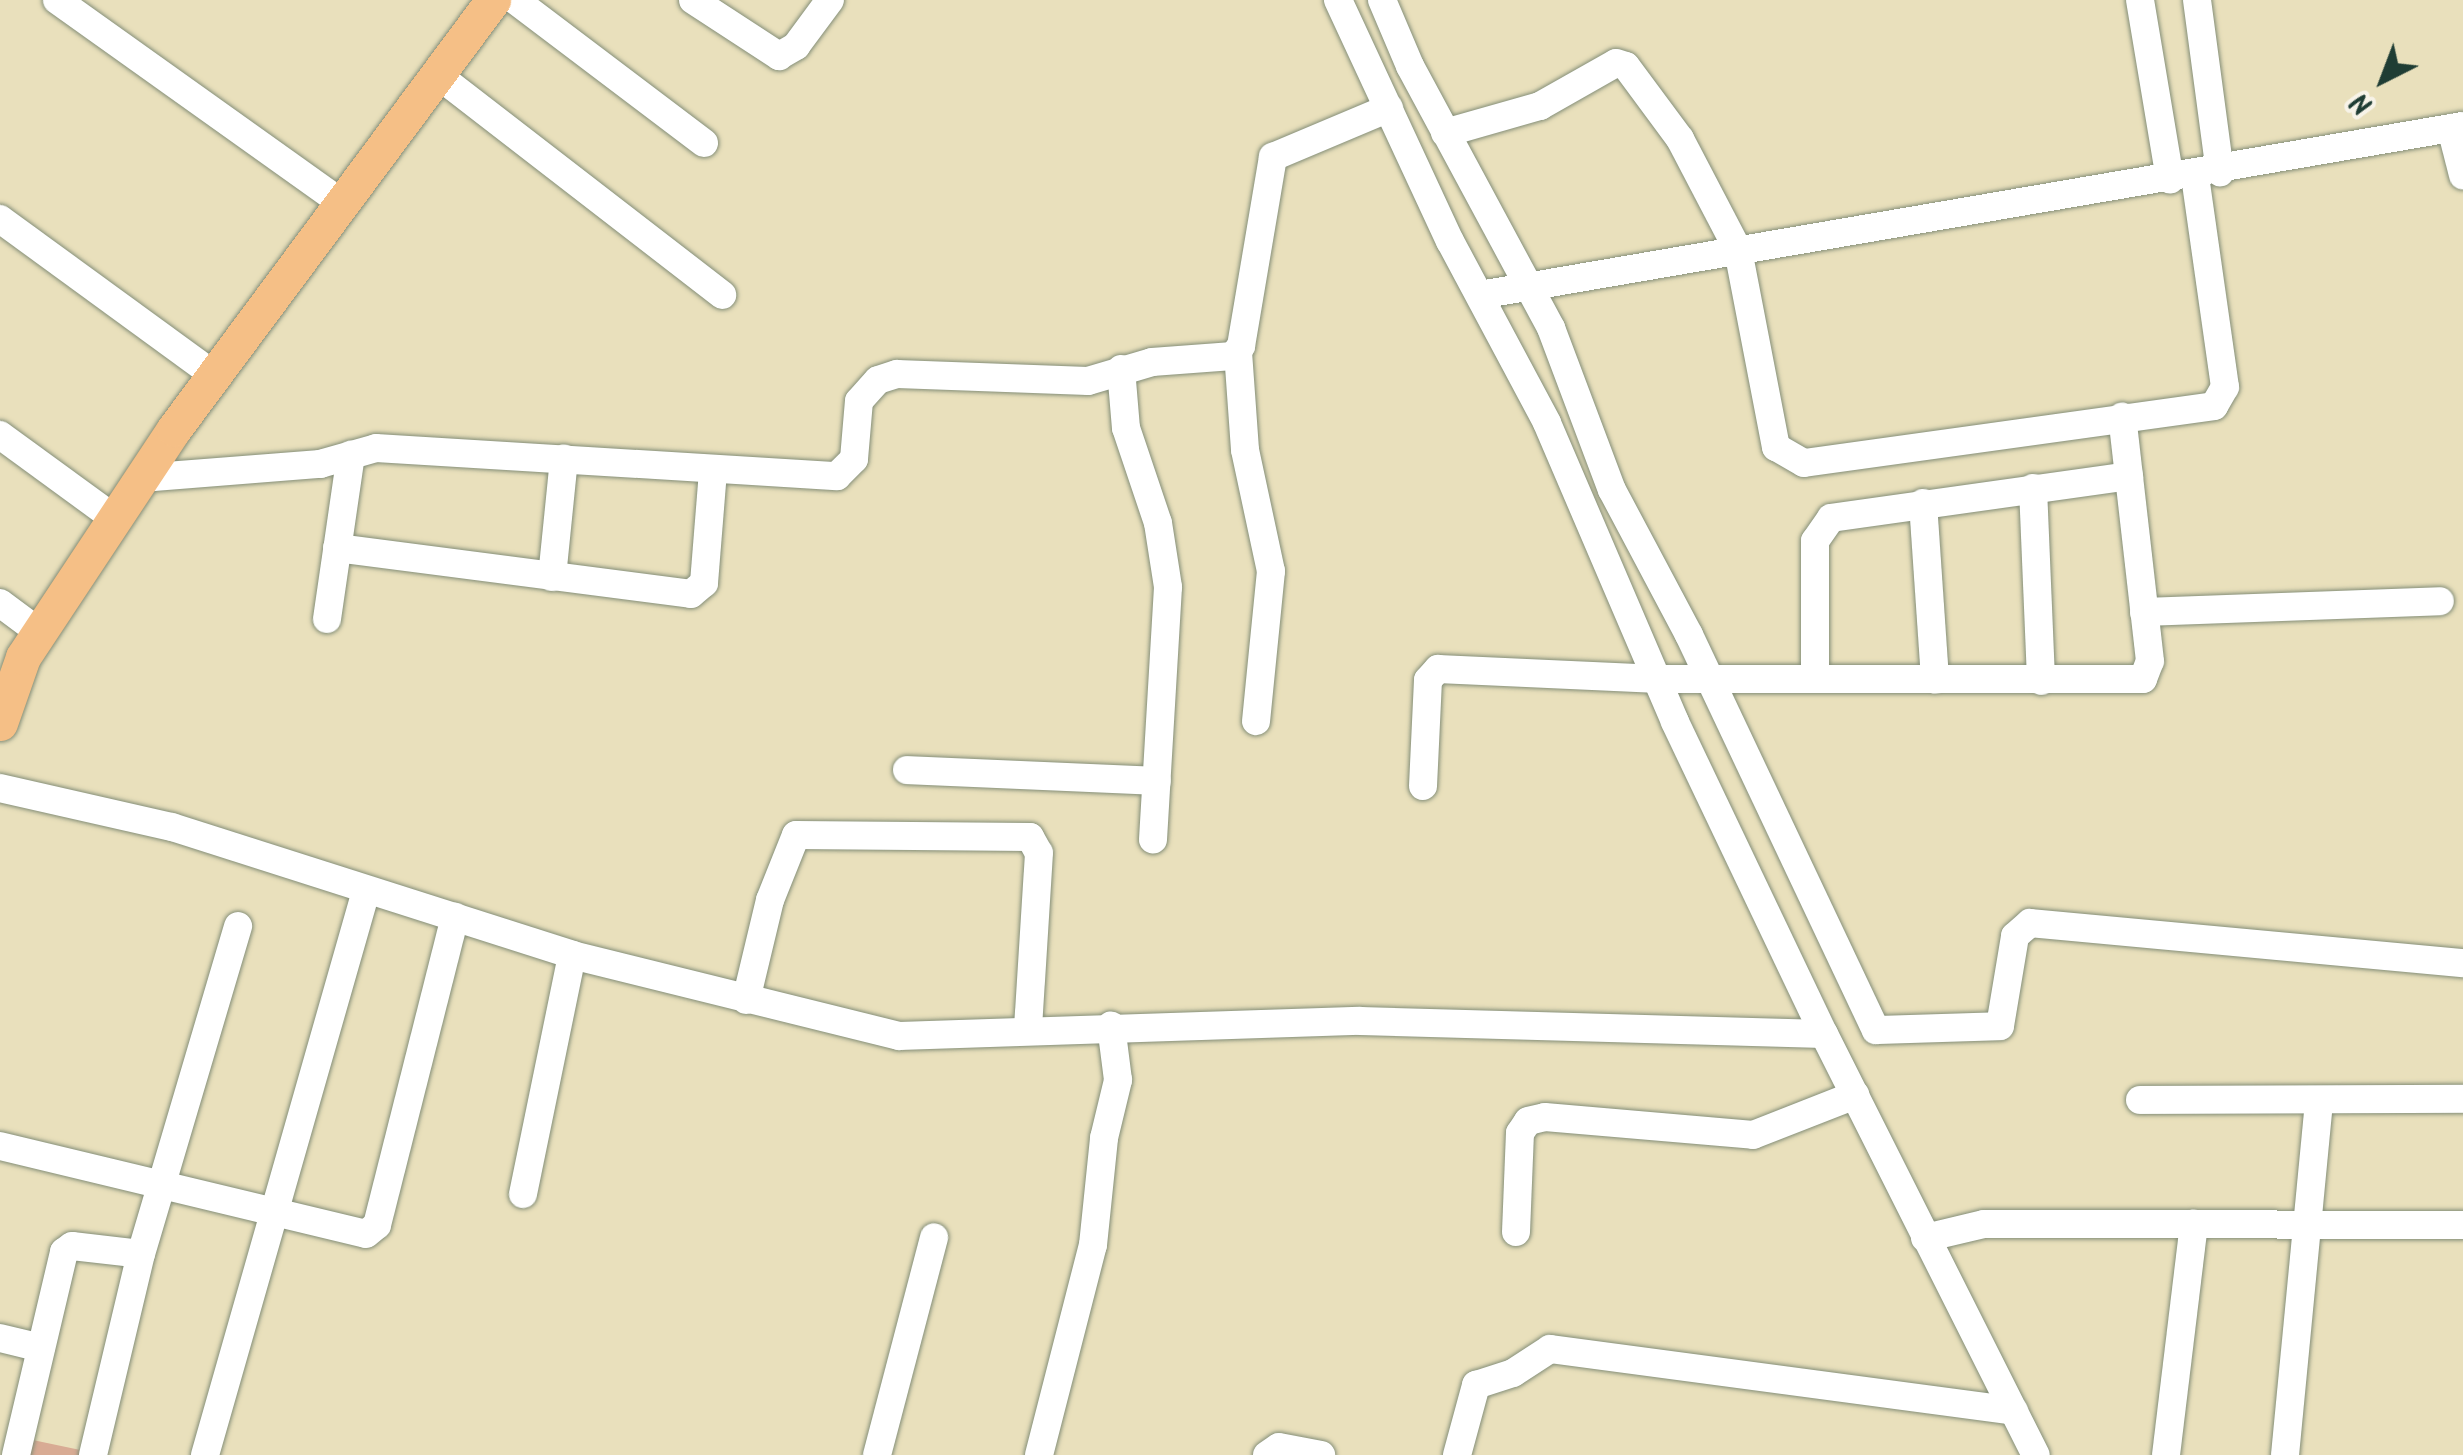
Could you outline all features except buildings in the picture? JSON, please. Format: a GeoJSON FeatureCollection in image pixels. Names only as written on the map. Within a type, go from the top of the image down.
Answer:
{"type":"FeatureCollection","features":[{"type":"Feature","properties":{"kind":"main road"},"geometry":{"type":"LineString","coordinates":[[0,723],[21,656],[114,518],[214,375],[493,0]]}},
{"type":"Feature","properties":{"kind":"street"},"geometry":{"type":"LineString","coordinates":[[57,0],[343,204]]}},
{"type":"Feature","properties":{"kind":"street"},"geometry":{"type":"LineString","coordinates":[[515,0],[704,143]]}},
{"type":"Feature","properties":{"kind":"street"},"geometry":{"type":"LineString","coordinates":[[693,0],[779,56],[796,46],[830,0]]}},
{"type":"Feature","properties":{"kind":"street"},"geometry":{"type":"LineString","coordinates":[[1338,0],[1389,108],[1504,288],[1571,374],[1612,490],[1824,1034],[1854,1096],[1941,1232],[2036,1455]]}},
{"type":"Feature","properties":{"kind":"street"},"geometry":{"type":"LineString","coordinates":[[1382,0],[1446,133],[1504,288],[1548,424],[1882,1033],[2000,1026],[2015,936],[2030,922],[2463,963]]}},
{"type":"Feature","properties":{"kind":"street"},"geometry":{"type":"LineString","coordinates":[[2140,0],[2195,176]]}},
{"type":"Feature","properties":{"kind":"street"},"geometry":{"type":"LineString","coordinates":[[1446,133],[1540,106],[1621,63],[1680,139],[1738,250],[1776,447],[1792,461],[2206,409],[2225,387],[2195,176],[2197,0]]}},
{"type":"Feature","properties":{"kind":"street"},"geometry":{"type":"LineString","coordinates":[[439,76],[722,295]]}},
{"type":"Feature","properties":{"kind":"street"},"geometry":{"type":"LineString","coordinates":[[1256,720],[1270,559],[1244,450],[1238,352],[1273,157],[1389,108]]}},
{"type":"Feature","properties":{"kind":"street"},"geometry":{"type":"LineString","coordinates":[[1504,288],[2195,176],[2457,127],[2463,176]]}},
{"type":"Feature","properties":{"kind":"street"},"geometry":{"type":"LineString","coordinates":[[0,219],[214,375]]}},
{"type":"Feature","properties":{"kind":"street"},"geometry":{"type":"LineString","coordinates":[[142,478],[320,464],[376,448],[836,476],[854,458],[859,402],[867,387],[897,374],[1074,382],[1121,370],[1238,352]]}},
{"type":"Feature","properties":{"kind":"street"},"geometry":{"type":"LineString","coordinates":[[1121,370],[1126,428],[1158,523],[1168,587],[1154,840]]}},
{"type":"Feature","properties":{"kind":"street"},"geometry":{"type":"LineString","coordinates":[[1422,786],[1428,680],[1438,669],[1685,679],[2143,680],[2150,660],[2122,417]]}},
{"type":"Feature","properties":{"kind":"street"},"geometry":{"type":"LineString","coordinates":[[0,436],[114,518]]}},
{"type":"Feature","properties":{"kind":"street"},"geometry":{"type":"LineString","coordinates":[[327,619],[351,454]]}},
{"type":"Feature","properties":{"kind":"street"},"geometry":{"type":"LineString","coordinates":[[552,577],[564,459]]}},
{"type":"Feature","properties":{"kind":"street"},"geometry":{"type":"LineString","coordinates":[[337,548],[697,592],[704,583],[712,470]]}},
{"type":"Feature","properties":{"kind":"street"},"geometry":{"type":"LineString","coordinates":[[1815,678],[1820,526],[1842,514],[2129,476]]}},
{"type":"Feature","properties":{"kind":"street"},"geometry":{"type":"LineString","coordinates":[[2033,488],[2041,681]]}},
{"type":"Feature","properties":{"kind":"street"},"geometry":{"type":"LineString","coordinates":[[1923,503],[1934,680]]}},
{"type":"Feature","properties":{"kind":"street"},"geometry":{"type":"LineString","coordinates":[[2144,612],[2440,601]]}},
{"type":"Feature","properties":{"kind":"street"},"geometry":{"type":"LineString","coordinates":[[0,603],[21,656]]}},
{"type":"Feature","properties":{"kind":"street"},"geometry":{"type":"LineString","coordinates":[[907,770],[1157,781]]}},
{"type":"Feature","properties":{"kind":"street"},"geometry":{"type":"LineString","coordinates":[[0,788],[172,827],[572,955],[899,1036],[1111,1025],[1360,1021],[1824,1034]]}},
{"type":"Feature","properties":{"kind":"street"},"geometry":{"type":"LineString","coordinates":[[746,1000],[779,870],[796,835],[1030,837],[1038,853],[1028,1030]]}},
{"type":"Feature","properties":{"kind":"street"},"geometry":{"type":"LineString","coordinates":[[205,1455],[271,1210],[366,891]]}},
{"type":"Feature","properties":{"kind":"street"},"geometry":{"type":"LineString","coordinates":[[0,1146],[162,1180],[362,1235],[377,1224],[455,917]]}},
{"type":"Feature","properties":{"kind":"street"},"geometry":{"type":"LineString","coordinates":[[94,1455],[162,1180],[238,926]]}},
{"type":"Feature","properties":{"kind":"street"},"geometry":{"type":"LineString","coordinates":[[523,1194],[572,955]]}},
{"type":"Feature","properties":{"kind":"street"},"geometry":{"type":"LineString","coordinates":[[1039,1455],[1093,1244],[1118,1080],[1111,1025]]}},
{"type":"Feature","properties":{"kind":"street"},"geometry":{"type":"LineString","coordinates":[[1516,1232],[1520,1133],[1528,1121],[1545,1117],[1753,1135],[1854,1096]]}},
{"type":"Feature","properties":{"kind":"street"},"geometry":{"type":"LineString","coordinates":[[2140,1100],[2319,1104],[2463,1099]]}},
{"type":"Feature","properties":{"kind":"street"},"geometry":{"type":"LineString","coordinates":[[2285,1455],[2312,1224],[2319,1104]]}},
{"type":"Feature","properties":{"kind":"street"},"geometry":{"type":"LineString","coordinates":[[1941,1232],[2194,1224],[2463,1225]]}},
{"type":"Feature","properties":{"kind":"street"},"geometry":{"type":"LineString","coordinates":[[2166,1455],[2194,1224]]}},
{"type":"Feature","properties":{"kind":"street"},"geometry":{"type":"LineString","coordinates":[[877,1455],[934,1237]]}},
{"type":"Feature","properties":{"kind":"street"},"geometry":{"type":"LineString","coordinates":[[12,1444],[68,1248],[142,1254]]}},
{"type":"Feature","properties":{"kind":"street"},"geometry":{"type":"LineString","coordinates":[[0,1338],[41,1348]]}},
{"type":"Feature","properties":{"kind":"street"},"geometry":{"type":"LineString","coordinates":[[1457,1455],[1476,1385],[1513,1373],[1550,1348],[2014,1411]]}},
{"type":"Feature","properties":{"kind":"street"},"geometry":{"type":"LineString","coordinates":[[1267,1455],[1278,1447],[1321,1455]]}}]}
